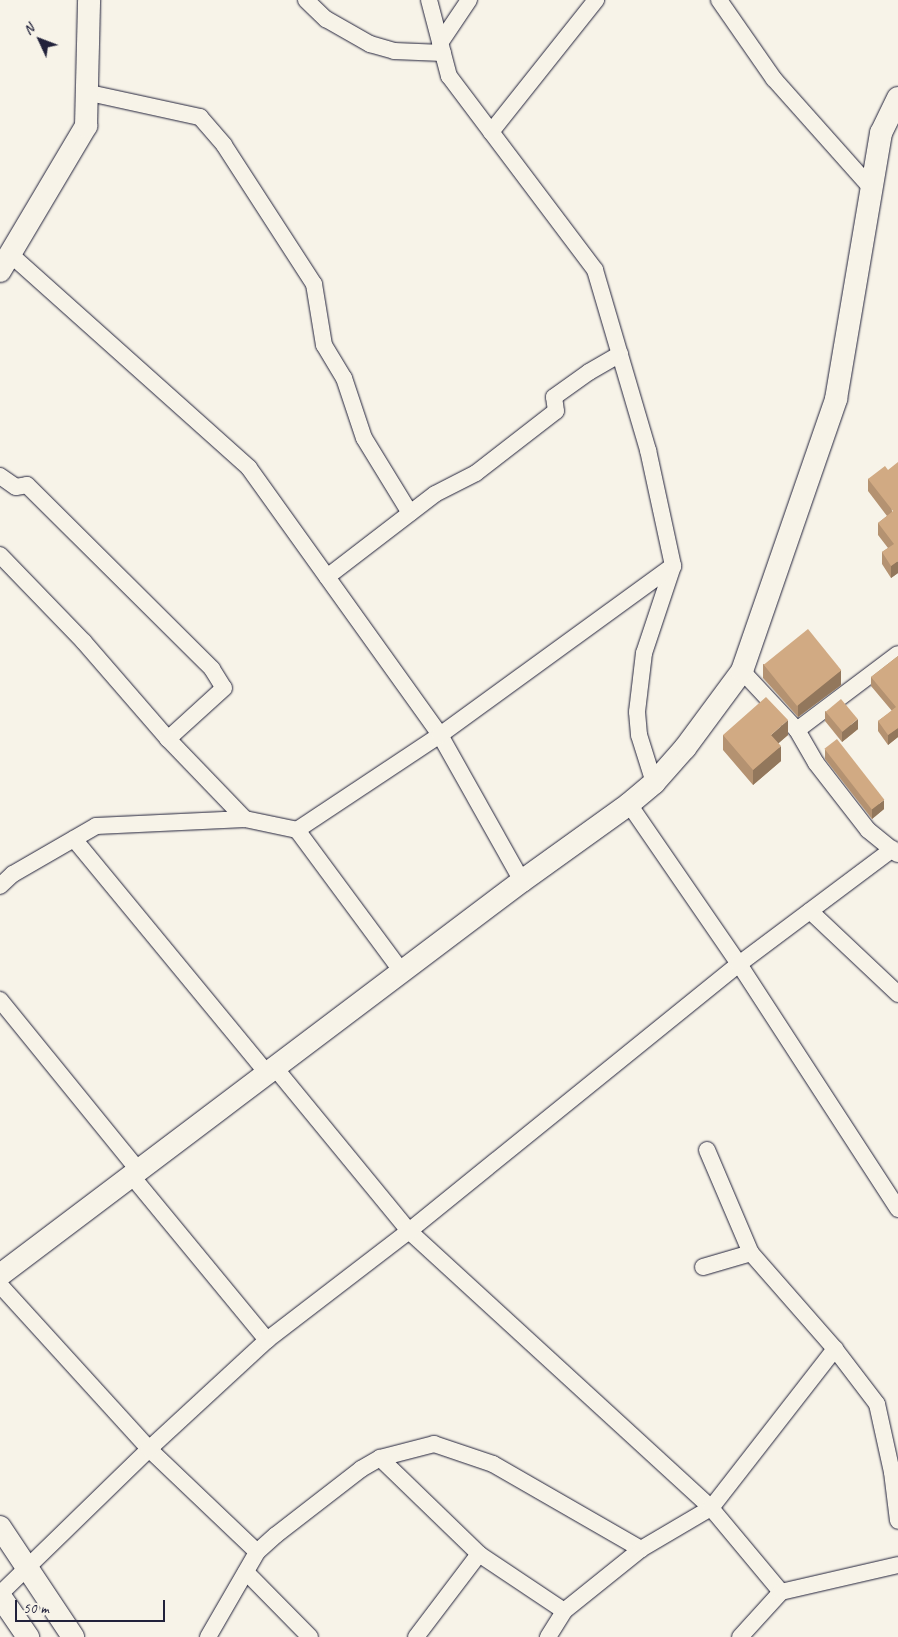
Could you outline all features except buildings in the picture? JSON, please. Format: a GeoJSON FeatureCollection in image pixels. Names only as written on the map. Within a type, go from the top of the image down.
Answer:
{"type":"FeatureCollection","features":[{"type":"Feature","properties":{"kind":"street"},"geometry":{"type":"LineString","coordinates":[[88,0],[85,92],[86,126],[5,262],[249,468],[440,735],[522,881]]}},
{"type":"Feature","properties":{"kind":"street"},"geometry":{"type":"LineString","coordinates":[[306,0],[326,19],[370,44],[394,51],[442,48]]}},
{"type":"Feature","properties":{"kind":"street"},"geometry":{"type":"LineString","coordinates":[[429,0],[449,76],[595,270],[648,450],[673,566],[644,653],[637,712],[638,735],[654,783]]}},
{"type":"Feature","properties":{"kind":"street"},"geometry":{"type":"LineString","coordinates":[[442,48],[469,0]]}},
{"type":"Feature","properties":{"kind":"street"},"geometry":{"type":"LineString","coordinates":[[491,132],[596,0]]}},
{"type":"Feature","properties":{"kind":"street"},"geometry":{"type":"LineString","coordinates":[[719,0],[774,78],[872,189]]}},
{"type":"Feature","properties":{"kind":"street"},"geometry":{"type":"LineString","coordinates":[[85,92],[200,117],[224,145],[314,284],[324,345],[344,378],[364,438],[410,512]]}},
{"type":"Feature","properties":{"kind":"street"},"geometry":{"type":"LineString","coordinates":[[0,1275],[272,1072],[522,881],[630,804],[654,783],[685,748],[742,671],[836,399],[881,133],[898,98]]}},
{"type":"Feature","properties":{"kind":"street"},"geometry":{"type":"LineString","coordinates":[[327,577],[435,494],[476,473],[556,411],[554,397],[589,372],[620,354]]}},
{"type":"Feature","properties":{"kind":"street"},"geometry":{"type":"LineString","coordinates":[[0,476],[16,487],[27,485],[138,593],[216,676],[224,688],[168,739]]}},
{"type":"Feature","properties":{"kind":"street"},"geometry":{"type":"LineString","coordinates":[[0,555],[84,642],[168,739],[245,819]]}},
{"type":"Feature","properties":{"kind":"street"},"geometry":{"type":"LineString","coordinates":[[297,830],[440,735],[673,566]]}},
{"type":"Feature","properties":{"kind":"street"},"geometry":{"type":"LineString","coordinates":[[796,730],[898,654]]}},
{"type":"Feature","properties":{"kind":"street"},"geometry":{"type":"LineString","coordinates":[[28,1637],[0,1595],[149,1449],[267,1340],[409,1231],[740,964],[810,911],[895,851],[868,830],[816,763],[796,730],[742,671]]}},
{"type":"Feature","properties":{"kind":"street"},"geometry":{"type":"LineString","coordinates":[[630,804],[740,964],[898,1209]]}},
{"type":"Feature","properties":{"kind":"street"},"geometry":{"type":"LineString","coordinates":[[0,886],[13,874],[96,826],[245,819],[297,830],[403,972]]}},
{"type":"Feature","properties":{"kind":"street"},"geometry":{"type":"LineString","coordinates":[[74,839],[409,1231],[711,1508],[781,1592]]}},
{"type":"Feature","properties":{"kind":"street"},"geometry":{"type":"LineString","coordinates":[[810,911],[898,994]]}},
{"type":"Feature","properties":{"kind":"street"},"geometry":{"type":"LineString","coordinates":[[0,1000],[267,1340]]}},
{"type":"Feature","properties":{"kind":"street"},"geometry":{"type":"LineString","coordinates":[[707,1150],[751,1254],[835,1349],[878,1404],[892,1472],[898,1521]]}},
{"type":"Feature","properties":{"kind":"street"},"geometry":{"type":"LineString","coordinates":[[703,1267],[751,1254]]}},
{"type":"Feature","properties":{"kind":"street"},"geometry":{"type":"LineString","coordinates":[[0,1285],[149,1449],[256,1552]]}},
{"type":"Feature","properties":{"kind":"street"},"geometry":{"type":"LineString","coordinates":[[548,1637],[564,1611],[641,1549],[711,1508],[835,1349]]}},
{"type":"Feature","properties":{"kind":"street"},"geometry":{"type":"LineString","coordinates":[[208,1637],[256,1552],[361,1469],[380,1458],[434,1444],[493,1464],[641,1549]]}},
{"type":"Feature","properties":{"kind":"street"},"geometry":{"type":"LineString","coordinates":[[380,1458],[479,1554],[564,1611]]}},
{"type":"Feature","properties":{"kind":"street"},"geometry":{"type":"LineString","coordinates":[[0,1527],[72,1637]]}},
{"type":"Feature","properties":{"kind":"street"},"geometry":{"type":"LineString","coordinates":[[416,1637],[479,1554]]}},
{"type":"Feature","properties":{"kind":"street"},"geometry":{"type":"LineString","coordinates":[[740,1637],[781,1592],[898,1565]]}},
{"type":"Feature","properties":{"kind":"street"},"geometry":{"type":"LineString","coordinates":[[246,1572],[310,1637]]}}]}
